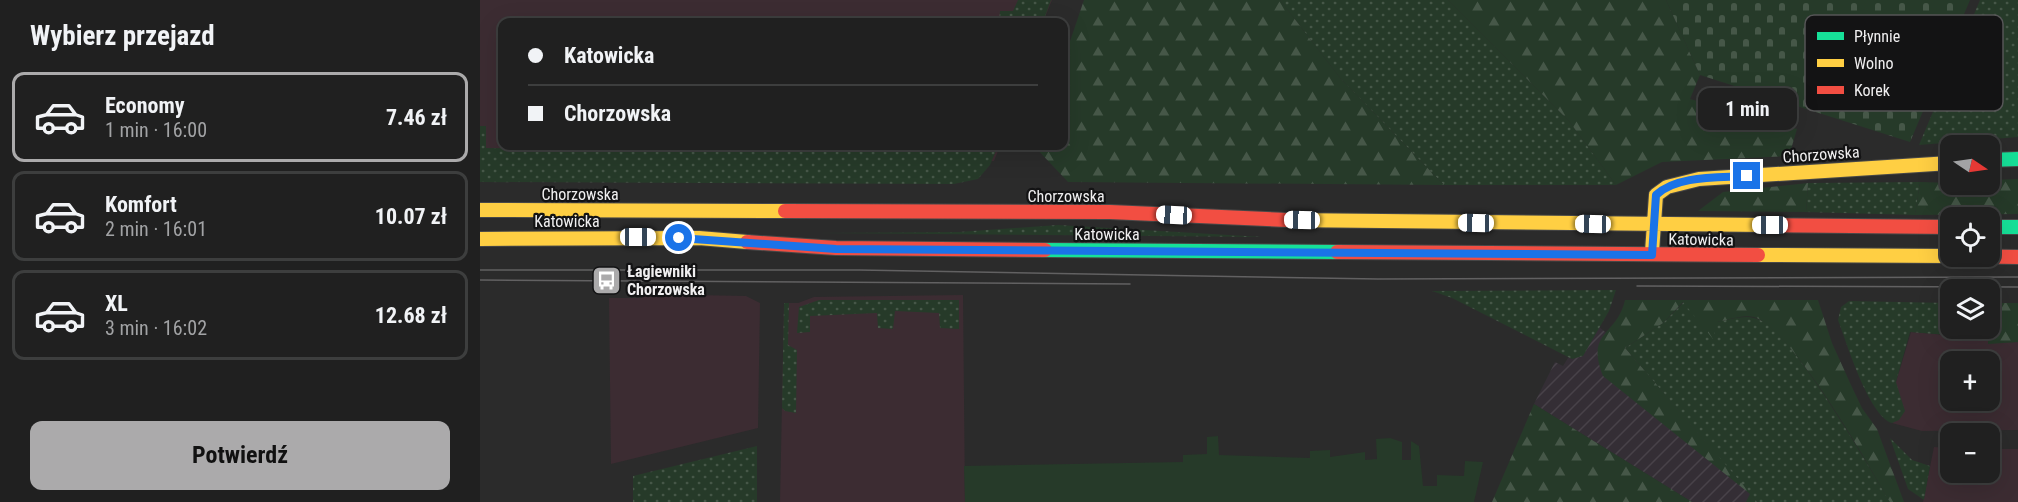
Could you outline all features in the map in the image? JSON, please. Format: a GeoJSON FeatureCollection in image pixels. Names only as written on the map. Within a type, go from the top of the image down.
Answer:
{"type":"FeatureCollection","features":[{"type":"Feature","properties":{"kind":"main road"},"geometry":{"type":"LineString","coordinates":[[2000,160],[2018,159]]}},
{"type":"Feature","properties":{"kind":"main road","name":"Chorzowska"},"geometry":{"type":"LineString","coordinates":[[1653,224],[1656,195],[1667,187],[1699,179],[1940,164]]}},
{"type":"Feature","properties":{"kind":"main road","name":"Chorzowska"},"geometry":{"type":"LineString","coordinates":[[480,210],[1110,212],[1281,220],[1940,227]]}},
{"type":"Feature","properties":{"kind":"main road"},"geometry":{"type":"LineString","coordinates":[[1645,255],[1653,224]]}},
{"type":"Feature","properties":{"kind":"main road"},"geometry":{"type":"LineString","coordinates":[[2000,227],[2018,227]]}},
{"type":"Feature","properties":{"kind":"main road","name":"Katowicka"},"geometry":{"type":"LineString","coordinates":[[480,239],[699,238],[836,249],[1940,256]]}},
{"type":"Feature","properties":{"kind":"main road","name":"Katowicka"},"geometry":{"type":"LineString","coordinates":[[2000,257],[2018,257]]}},
{"type":"Feature","properties":{"kind":"shaded area"},"geometry":{"type":"Polygon","coordinates":[[[480,0],[1052,0],[1045,18],[498,18],[498,150],[998,150],[994,161],[480,160],[480,0]]]}},
{"type":"Feature","properties":{"kind":"shaded area"},"geometry":{"type":"Polygon","coordinates":[[[643,294],[746,296],[760,303],[758,428],[611,464],[609,298],[642,298],[643,294]]]}},
{"type":"Feature","properties":{"kind":"shaded area"},"geometry":{"type":"Polygon","coordinates":[[[963,295],[965,502],[780,502],[784,303],[798,303],[814,297],[963,295]]]}},
{"type":"Feature","properties":{"kind":"shaded area"},"geometry":{"type":"Polygon","coordinates":[[[1599,327],[1625,348],[1751,494],[1746,502],[1692,502],[1534,404],[1555,362],[1563,366],[1599,327]]]}},
{"type":"Feature","properties":{"kind":"shaded area"},"geometry":{"type":"Polygon","coordinates":[[[1911,332],[1940,334],[1940,339],[1988,339],[1988,343],[2018,342],[2018,430],[2000,430],[2000,423],[1940,423],[1940,431],[1922,431],[1892,423],[1896,382],[1911,332]]]}},
{"type":"Feature","properties":{"kind":"shaded area"},"geometry":{"type":"Polygon","coordinates":[[[1934,447],[1940,447],[1940,483],[2000,483],[2000,449],[2018,449],[2018,502],[1923,502],[1934,447]]]}},
{"type":"Feature","properties":{"kind":"green space"},"geometry":{"type":"Polygon","coordinates":[[[1018,0],[1051,0],[1044,18],[999,18],[1000,11],[1013,11],[1018,0]]]}},
{"type":"Feature","properties":{"kind":"green space"},"geometry":{"type":"Polygon","coordinates":[[[1084,0],[1280,0],[1341,79],[1444,185],[1068,182],[1038,150],[1068,150],[1068,47],[1084,0]]]}},
{"type":"Feature","properties":{"kind":"green space"},"geometry":{"type":"Polygon","coordinates":[[[1280,0],[1448,0],[1569,121],[1616,185],[1444,185],[1341,79],[1280,0]]]}},
{"type":"Feature","properties":{"kind":"green space"},"geometry":{"type":"Polygon","coordinates":[[[1448,0],[1666,0],[1700,75],[1690,99],[1797,129],[1789,156],[1662,162],[1616,185],[1569,121],[1448,0]]]}},
{"type":"Feature","properties":{"kind":"green space"},"geometry":{"type":"Polygon","coordinates":[[[1666,0],[1970,0],[1964,15],[1805,15],[1805,108],[1700,75],[1666,0]]]}},
{"type":"Feature","properties":{"kind":"green space"},"geometry":{"type":"Polygon","coordinates":[[[1980,0],[2018,0],[2018,137],[2000,138],[2000,135],[1940,135],[1940,143],[1919,145],[1933,111],[2003,111],[2003,15],[1974,15],[1980,0]]]}},
{"type":"Feature","properties":{"kind":"green space"},"geometry":{"type":"Polygon","coordinates":[[[1813,111],[1923,111],[1910,142],[1813,111]]]}},
{"type":"Feature","properties":{"kind":"green space"},"geometry":{"type":"Polygon","coordinates":[[[480,126],[486,126],[486,148],[498,148],[498,150],[963,152],[964,150],[996,150],[990,165],[978,179],[954,184],[480,182],[480,126]]]}},
{"type":"Feature","properties":{"kind":"green space"},"geometry":{"type":"Polygon","coordinates":[[[2018,179],[2018,214],[2000,214],[2000,207],[1940,207],[1940,215],[1915,215],[1920,182],[1940,183],[1940,195],[2000,195],[2000,180],[2018,179]]]}},
{"type":"Feature","properties":{"kind":"green space"},"geometry":{"type":"Polygon","coordinates":[[[1920,182],[1915,215],[1806,212],[1808,183],[1920,182]]]}},
{"type":"Feature","properties":{"kind":"green space"},"geometry":{"type":"Polygon","coordinates":[[[1808,183],[1806,212],[1698,211],[1723,192],[1808,183]]]}},
{"type":"Feature","properties":{"kind":"green space"},"geometry":{"type":"Polygon","coordinates":[[[1058,225],[1263,237],[818,233],[959,232],[1058,225]]]}},
{"type":"Feature","properties":{"kind":"green space"},"geometry":{"type":"Polygon","coordinates":[[[1616,290],[1609,311],[1583,356],[1572,359],[1452,298],[1432,291],[1616,290]]]}},
{"type":"Feature","properties":{"kind":"green space"},"geometry":{"type":"Polygon","coordinates":[[[819,300],[959,300],[959,329],[940,328],[939,313],[895,311],[893,329],[878,328],[877,313],[810,316],[810,332],[797,333],[799,307],[819,300]]]}},
{"type":"Feature","properties":{"kind":"green space"},"geometry":{"type":"Polygon","coordinates":[[[1625,300],[1818,300],[1832,343],[1862,408],[1877,429],[1904,502],[1890,502],[1828,400],[1808,371],[1770,327],[1754,317],[1745,316],[1717,322],[1713,339],[1683,302],[1663,323],[1625,348],[1757,502],[1746,502],[1750,494],[1603,376],[1598,361],[1600,342],[1616,321],[1625,300]]]}},
{"type":"Feature","properties":{"kind":"green space"},"geometry":{"type":"Polygon","coordinates":[[[1849,301],[1940,303],[1940,334],[1910,332],[1896,382],[1905,411],[1899,420],[1892,423],[1883,418],[1867,394],[1838,320],[1841,307],[1849,301]]]}},
{"type":"Feature","properties":{"kind":"green space"},"geometry":{"type":"Polygon","coordinates":[[[1684,302],[1717,322],[1751,317],[1762,321],[1776,332],[1793,351],[1830,404],[1890,502],[1757,502],[1625,348],[1663,323],[1684,302]]]}},
{"type":"Feature","properties":{"kind":"green space"},"geometry":{"type":"Polygon","coordinates":[[[784,303],[789,303],[788,345],[797,350],[796,413],[785,411],[782,408],[784,303]]]}},
{"type":"Feature","properties":{"kind":"green space"},"geometry":{"type":"Polygon","coordinates":[[[2000,303],[2018,303],[2018,342],[1988,344],[1988,339],[2000,339],[2000,303]]]}},
{"type":"Feature","properties":{"kind":"green space"},"geometry":{"type":"Polygon","coordinates":[[[1534,404],[1692,502],[1492,502],[1534,404]]]}},
{"type":"Feature","properties":{"kind":"green space"},"geometry":{"type":"Polygon","coordinates":[[[1218,436],[1219,455],[1310,458],[1310,451],[1330,450],[1330,457],[1365,452],[1365,460],[1377,459],[1376,439],[1390,438],[1402,442],[1402,460],[1411,460],[1411,441],[1419,446],[1423,486],[1437,486],[1437,475],[1464,476],[1465,461],[1483,462],[1474,502],[965,502],[964,466],[1183,462],[1183,455],[1207,454],[1207,437],[1218,436]]]}},
{"type":"Feature","properties":{"kind":"green space"},"geometry":{"type":"Polygon","coordinates":[[[1890,438],[1912,460],[1930,466],[1924,500],[1908,489],[1890,438]]]}},
{"type":"Feature","properties":{"kind":"green space"},"geometry":{"type":"Polygon","coordinates":[[[757,446],[757,502],[633,502],[633,476],[757,446]]]}},
{"type":"Feature","properties":{"kind":"tram line"},"geometry":{"type":"LineString","coordinates":[[480,270],[859,270],[1378,279],[2018,277]]}},
{"type":"Feature","properties":{"kind":"tram line"},"geometry":{"type":"LineString","coordinates":[[480,280],[1130,284]]}},
{"type":"Feature","properties":{"kind":"tram line"},"geometry":{"type":"LineString","coordinates":[[1637,286],[2018,287]]}},
{"type":"Feature","properties":{"kind":"traffic: fast"},"geometry":{"type":"LineString","coordinates":[[2000,160],[2018,159]]}},
{"type":"Feature","properties":{"kind":"traffic: fast"},"geometry":{"type":"LineString","coordinates":[[2000,227],[2018,227]]}},
{"type":"Feature","properties":{"kind":"traffic: fast"},"geometry":{"type":"LineString","coordinates":[[1045,250],[1337,252]]}},
{"type":"Feature","properties":{"kind":"traffic: slow"},"geometry":{"type":"LineString","coordinates":[[1652,252],[1656,195],[1667,187],[1699,179],[1940,164]]}},
{"type":"Feature","properties":{"kind":"traffic: slow"},"geometry":{"type":"LineString","coordinates":[[480,210],[785,211]]}},
{"type":"Feature","properties":{"kind":"traffic: slow"},"geometry":{"type":"LineString","coordinates":[[1287,220],[1766,225]]}},
{"type":"Feature","properties":{"kind":"traffic: slow"},"geometry":{"type":"LineString","coordinates":[[480,239],[699,238],[747,242]]}},
{"type":"Feature","properties":{"kind":"traffic: slow"},"geometry":{"type":"LineString","coordinates":[[1758,255],[1940,256]]}},
{"type":"Feature","properties":{"kind":"traffic: jam"},"geometry":{"type":"LineString","coordinates":[[785,211],[1110,212],[1287,220]]}},
{"type":"Feature","properties":{"kind":"traffic: jam"},"geometry":{"type":"LineString","coordinates":[[1766,225],[1940,227]]}},
{"type":"Feature","properties":{"kind":"traffic: jam"},"geometry":{"type":"LineString","coordinates":[[747,242],[836,248],[1045,250]]}},
{"type":"Feature","properties":{"kind":"traffic: jam"},"geometry":{"type":"LineString","coordinates":[[1337,252],[1758,255]]}},
{"type":"Feature","properties":{"kind":"traffic: jam"},"geometry":{"type":"LineString","coordinates":[[2000,257],[2018,257]]}},
{"type":"Feature","properties":{"kind":"place","name":"Łagiewniki Chorzowska"},"geometry":{"type":"Point","coordinates":[606,280]}},
{"type":"Feature","properties":{"kind":"route"},"geometry":{"type":"LineString","coordinates":[[679,238],[727,239],[836,249],[1652,255],[1656,195],[1662,190],[1699,179],[1747,176]]}}]}
